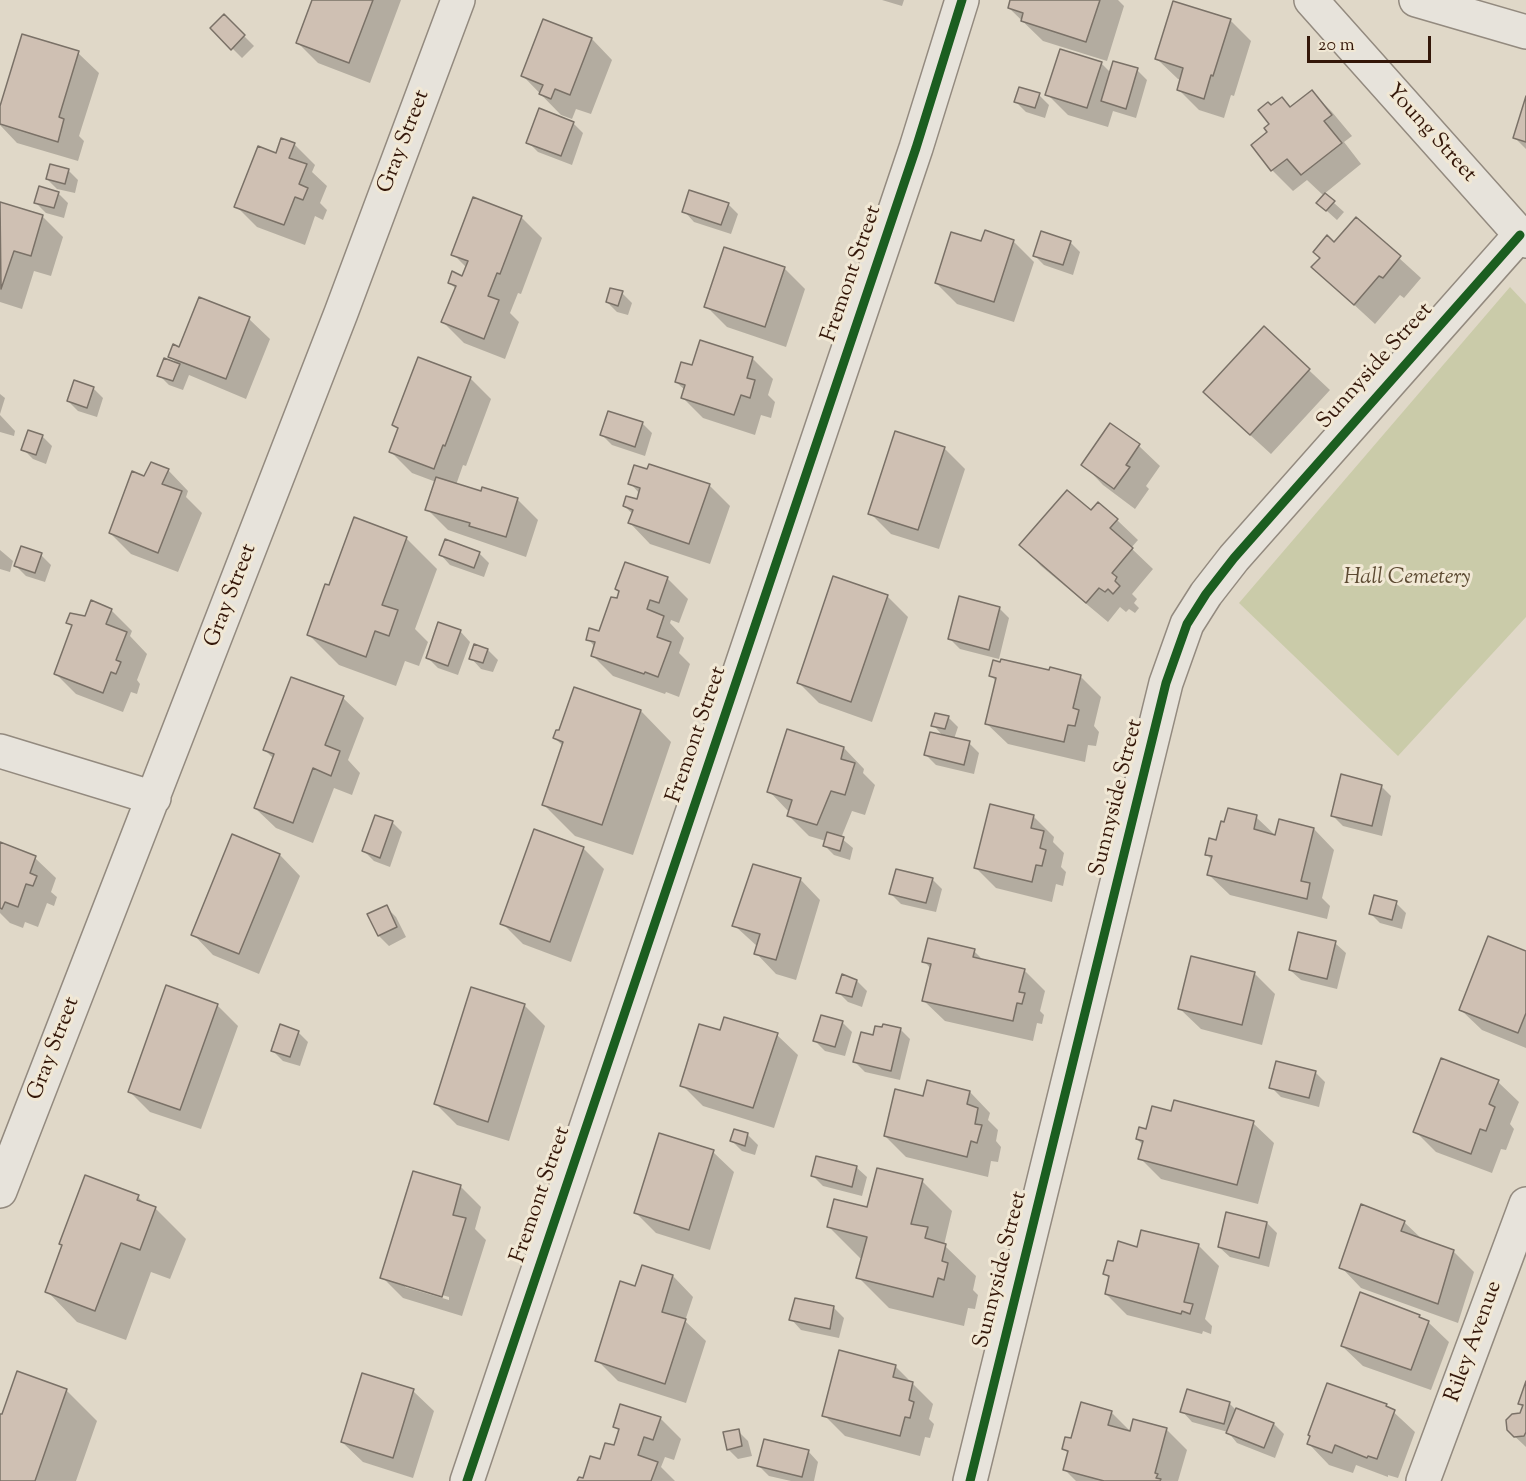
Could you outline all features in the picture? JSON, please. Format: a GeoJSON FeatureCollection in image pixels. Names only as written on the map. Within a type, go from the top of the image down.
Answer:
{"type":"FeatureCollection","features":[{"type":"Feature","properties":{"kind":"street","name":"Gray Street"},"geometry":{"type":"LineString","coordinates":[[0,1191],[341,313],[458,0]]}},
{"type":"Feature","properties":{"kind":"street","name":"Fremont Street"},"geometry":{"type":"LineString","coordinates":[[467,1481],[912,160],[962,0]]}},
{"type":"Feature","properties":{"kind":"street","name":"Young Street"},"geometry":{"type":"LineString","coordinates":[[1311,0],[1523,238]]}},
{"type":"Feature","properties":{"kind":"street"},"geometry":{"type":"LineString","coordinates":[[1416,0],[1526,32]]}},
{"type":"Feature","properties":{"kind":"street","name":"Sunnyside Street"},"geometry":{"type":"LineString","coordinates":[[970,1481],[1166,683],[1187,624],[1206,594],[1234,558],[1523,238]]}},
{"type":"Feature","properties":{"kind":"street"},"geometry":{"type":"LineString","coordinates":[[0,751],[154,798]]}},
{"type":"Feature","properties":{"kind":"street","name":"Riley Avenue"},"geometry":{"type":"LineString","coordinates":[[1423,1481],[1526,1204]]}},
{"type":"Feature","properties":{"kind":"green space","name":"Hall Cemetery"},"geometry":{"type":"Polygon","coordinates":[[[1510,287],[1526,304],[1526,617],[1398,756],[1239,603],[1510,287]]]}},
{"type":"Feature","properties":{"kind":"building"},"geometry":{"type":"Polygon","coordinates":[[[312,0],[373,0],[349,63],[296,43],[312,0]]]}},
{"type":"Feature","properties":{"kind":"building"},"geometry":{"type":"Polygon","coordinates":[[[1010,0],[1100,0],[1086,42],[1021,21],[1023,13],[1008,8],[1010,0]]]}},
{"type":"Feature","properties":{"kind":"building"},"geometry":{"type":"Polygon","coordinates":[[[1173,1],[1231,19],[1204,99],[1177,90],[1183,68],[1155,59],[1173,1]]]}},
{"type":"Feature","properties":{"kind":"building"},"geometry":{"type":"Polygon","coordinates":[[[224,14],[245,35],[231,50],[210,28],[224,14]]]}},
{"type":"Feature","properties":{"kind":"building"},"geometry":{"type":"Polygon","coordinates":[[[543,19],[592,38],[570,95],[555,89],[551,99],[539,94],[543,85],[521,76],[543,19]]]}},
{"type":"Feature","properties":{"kind":"building"},"geometry":{"type":"Polygon","coordinates":[[[22,34],[79,51],[59,117],[64,119],[58,142],[0,124],[0,106],[22,34]]]}},
{"type":"Feature","properties":{"kind":"building"},"geometry":{"type":"Polygon","coordinates":[[[1060,49],[1102,62],[1087,108],[1045,95],[1060,49]]]}},
{"type":"Feature","properties":{"kind":"building"},"geometry":{"type":"Polygon","coordinates":[[[1113,61],[1138,68],[1126,109],[1101,101],[1113,61]]]}},
{"type":"Feature","properties":{"kind":"building"},"geometry":{"type":"Polygon","coordinates":[[[1019,87],[1040,93],[1035,108],[1014,102],[1019,87]]]}},
{"type":"Feature","properties":{"kind":"building"},"geometry":{"type":"Polygon","coordinates":[[[1312,90],[1332,115],[1324,121],[1342,143],[1301,175],[1287,159],[1271,171],[1251,145],[1267,132],[1264,128],[1269,124],[1258,110],[1268,102],[1271,105],[1282,97],[1290,107],[1312,90]]]}},
{"type":"Feature","properties":{"kind":"building"},"geometry":{"type":"Polygon","coordinates":[[[1526,96],[1526,142],[1513,138],[1526,96]]]}},
{"type":"Feature","properties":{"kind":"building"},"geometry":{"type":"Polygon","coordinates":[[[539,108],[574,122],[561,156],[526,143],[539,108]]]}},
{"type":"Feature","properties":{"kind":"building"},"geometry":{"type":"Polygon","coordinates":[[[281,138],[295,143],[289,158],[307,164],[299,184],[308,188],[303,200],[295,197],[284,225],[234,207],[258,146],[276,153],[281,138]]]}},
{"type":"Feature","properties":{"kind":"building"},"geometry":{"type":"Polygon","coordinates":[[[50,164],[69,169],[65,184],[46,179],[50,164]]]}},
{"type":"Feature","properties":{"kind":"building"},"geometry":{"type":"Polygon","coordinates":[[[39,186],[59,192],[54,208],[34,203],[39,186]]]}},
{"type":"Feature","properties":{"kind":"building"},"geometry":{"type":"Polygon","coordinates":[[[689,190],[729,203],[721,225],[682,212],[689,190]]]}},
{"type":"Feature","properties":{"kind":"building"},"geometry":{"type":"Polygon","coordinates":[[[1325,193],[1335,201],[1326,211],[1316,203],[1325,193]]]}},
{"type":"Feature","properties":{"kind":"building"},"geometry":{"type":"Polygon","coordinates":[[[473,197],[522,216],[500,274],[497,273],[488,296],[499,300],[484,339],[441,322],[456,286],[448,283],[452,271],[462,276],[468,261],[451,255],[473,197]]]}},
{"type":"Feature","properties":{"kind":"building"},"geometry":{"type":"Polygon","coordinates":[[[0,202],[43,215],[31,256],[14,251],[1,289],[0,202]]]}},
{"type":"Feature","properties":{"kind":"building"},"geometry":{"type":"Polygon","coordinates":[[[1356,217],[1401,256],[1383,278],[1379,276],[1354,305],[1311,267],[1320,258],[1313,252],[1327,235],[1334,242],[1356,217]]]}},
{"type":"Feature","properties":{"kind":"building"},"geometry":{"type":"Polygon","coordinates":[[[985,230],[1014,240],[994,302],[935,283],[951,232],[981,241],[985,230]]]}},
{"type":"Feature","properties":{"kind":"building"},"geometry":{"type":"Polygon","coordinates":[[[1041,231],[1071,241],[1063,265],[1033,256],[1041,231]]]}},
{"type":"Feature","properties":{"kind":"building"},"geometry":{"type":"Polygon","coordinates":[[[724,247],[785,267],[765,327],[704,307],[724,247]]]}},
{"type":"Feature","properties":{"kind":"building"},"geometry":{"type":"Polygon","coordinates":[[[610,288],[623,291],[618,306],[606,302],[610,288]]]}},
{"type":"Feature","properties":{"kind":"building"},"geometry":{"type":"Polygon","coordinates":[[[199,297],[250,317],[226,379],[168,357],[173,344],[179,347],[199,297]]]}},
{"type":"Feature","properties":{"kind":"building"},"geometry":{"type":"Polygon","coordinates":[[[1264,326],[1310,369],[1250,435],[1203,392],[1264,326]]]}},
{"type":"Feature","properties":{"kind":"building"},"geometry":{"type":"Polygon","coordinates":[[[700,340],[753,357],[747,378],[755,380],[750,398],[741,395],[734,415],[681,398],[685,385],[675,382],[681,362],[692,365],[700,340]]]}},
{"type":"Feature","properties":{"kind":"building"},"geometry":{"type":"Polygon","coordinates":[[[418,357],[471,377],[434,469],[389,452],[398,428],[392,425],[418,357]]]}},
{"type":"Feature","properties":{"kind":"building"},"geometry":{"type":"Polygon","coordinates":[[[164,358],[180,364],[173,381],[157,376],[164,358]]]}},
{"type":"Feature","properties":{"kind":"building"},"geometry":{"type":"Polygon","coordinates":[[[74,380],[94,387],[87,408],[67,401],[74,380]]]}},
{"type":"Feature","properties":{"kind":"building"},"geometry":{"type":"Polygon","coordinates":[[[608,411],[643,422],[635,447],[600,435],[608,411]]]}},
{"type":"Feature","properties":{"kind":"building"},"geometry":{"type":"Polygon","coordinates":[[[1110,423],[1140,444],[1126,465],[1130,467],[1114,489],[1081,465],[1110,423]]]}},
{"type":"Feature","properties":{"kind":"building"},"geometry":{"type":"Polygon","coordinates":[[[28,430],[43,435],[36,455],[21,450],[28,430]]]}},
{"type":"Feature","properties":{"kind":"building"},"geometry":{"type":"Polygon","coordinates":[[[895,431],[945,447],[918,530],[868,514],[895,431]]]}},
{"type":"Feature","properties":{"kind":"building"},"geometry":{"type":"Polygon","coordinates":[[[151,462],[169,469],[162,484],[182,491],[158,553],[109,533],[132,471],[144,476],[151,462]]]}},
{"type":"Feature","properties":{"kind":"building"},"geometry":{"type":"Polygon","coordinates":[[[649,464],[710,484],[689,544],[628,523],[633,510],[623,506],[626,496],[637,499],[640,488],[628,484],[634,465],[647,469],[649,464]]]}},
{"type":"Feature","properties":{"kind":"building"},"geometry":{"type":"Polygon","coordinates":[[[436,477],[481,491],[482,487],[518,498],[506,537],[469,526],[470,523],[425,510],[436,477]]]}},
{"type":"Feature","properties":{"kind":"building"},"geometry":{"type":"Polygon","coordinates":[[[1067,490],[1091,510],[1098,502],[1118,519],[1110,528],[1133,548],[1112,573],[1117,577],[1115,581],[1120,586],[1113,594],[1108,589],[1105,592],[1099,588],[1086,603],[1019,545],[1067,490]]]}},
{"type":"Feature","properties":{"kind":"building"},"geometry":{"type":"Polygon","coordinates":[[[354,517],[407,537],[382,605],[398,610],[389,636],[375,631],[366,657],[307,635],[325,584],[329,585],[354,517]]]}},
{"type":"Feature","properties":{"kind":"building"},"geometry":{"type":"Polygon","coordinates":[[[445,539],[480,552],[474,568],[439,555],[445,539]]]}},
{"type":"Feature","properties":{"kind":"building"},"geometry":{"type":"Polygon","coordinates":[[[21,546],[42,553],[35,573],[14,566],[21,546]]]}},
{"type":"Feature","properties":{"kind":"building"},"geometry":{"type":"Polygon","coordinates":[[[625,562],[668,577],[659,603],[650,600],[647,609],[664,616],[657,637],[671,642],[658,677],[591,656],[595,642],[586,640],[589,628],[599,631],[611,597],[617,598],[619,591],[615,589],[625,562]]]}},
{"type":"Feature","properties":{"kind":"building"},"geometry":{"type":"Polygon","coordinates":[[[833,576],[888,595],[851,702],[797,683],[833,576]]]}},
{"type":"Feature","properties":{"kind":"building"},"geometry":{"type":"Polygon","coordinates":[[[959,596],[1000,607],[989,650],[948,639],[959,596]]]}},
{"type":"Feature","properties":{"kind":"building"},"geometry":{"type":"Polygon","coordinates":[[[91,600],[112,609],[106,624],[127,632],[116,660],[121,662],[116,674],[111,672],[103,693],[54,674],[72,625],[66,623],[70,613],[85,616],[91,600]]]}},
{"type":"Feature","properties":{"kind":"building"},"geometry":{"type":"Polygon","coordinates":[[[438,622],[461,630],[448,666],[426,658],[438,622]]]}},
{"type":"Feature","properties":{"kind":"building"},"geometry":{"type":"Polygon","coordinates":[[[474,644],[488,649],[483,663],[469,659],[474,644]]]}},
{"type":"Feature","properties":{"kind":"building"},"geometry":{"type":"Polygon","coordinates":[[[1001,659],[1081,675],[1073,708],[1079,710],[1075,726],[1068,725],[1064,742],[985,724],[996,678],[989,676],[993,660],[1000,662],[1001,659]]]}},
{"type":"Feature","properties":{"kind":"building"},"geometry":{"type":"Polygon","coordinates":[[[291,677],[344,696],[325,745],[340,751],[331,776],[313,768],[293,823],[254,808],[274,754],[263,750],[291,677]]]}},
{"type":"Feature","properties":{"kind":"building"},"geometry":{"type":"Polygon","coordinates":[[[574,687],[641,710],[602,825],[542,805],[563,742],[553,738],[556,730],[559,730],[574,687]]]}},
{"type":"Feature","properties":{"kind":"building"},"geometry":{"type":"Polygon","coordinates":[[[935,713],[949,716],[945,729],[931,726],[935,713]]]}},
{"type":"Feature","properties":{"kind":"building"},"geometry":{"type":"Polygon","coordinates":[[[787,729],[844,747],[841,759],[855,763],[845,795],[831,791],[817,825],[787,816],[792,800],[767,792],[787,729]]]}},
{"type":"Feature","properties":{"kind":"building"},"geometry":{"type":"Polygon","coordinates":[[[930,732],[970,741],[964,765],[924,755],[930,732]]]}},
{"type":"Feature","properties":{"kind":"building"},"geometry":{"type":"Polygon","coordinates":[[[1341,774],[1382,785],[1372,826],[1331,816],[1341,774]]]}},
{"type":"Feature","properties":{"kind":"building"},"geometry":{"type":"Polygon","coordinates":[[[990,804],[1034,815],[1031,828],[1044,831],[1040,848],[1046,850],[1042,866],[1036,865],[1032,882],[974,868],[990,804]]]}},
{"type":"Feature","properties":{"kind":"building"},"geometry":{"type":"Polygon","coordinates":[[[1228,808],[1257,815],[1254,829],[1275,835],[1279,819],[1314,828],[1301,881],[1310,883],[1307,899],[1207,875],[1212,856],[1205,855],[1209,838],[1216,840],[1221,821],[1224,822],[1228,808]]]}},
{"type":"Feature","properties":{"kind":"building"},"geometry":{"type":"Polygon","coordinates":[[[375,815],[393,821],[380,858],[362,851],[375,815]]]}},
{"type":"Feature","properties":{"kind":"building"},"geometry":{"type":"Polygon","coordinates":[[[534,829],[584,847],[550,942],[500,924],[534,829]]]}},
{"type":"Feature","properties":{"kind":"building"},"geometry":{"type":"Polygon","coordinates":[[[827,832],[844,837],[840,851],[823,846],[827,832]]]}},
{"type":"Feature","properties":{"kind":"building"},"geometry":{"type":"Polygon","coordinates":[[[232,834],[280,854],[239,954],[191,935],[232,834]]]}},
{"type":"Feature","properties":{"kind":"building"},"geometry":{"type":"Polygon","coordinates":[[[0,842],[36,856],[30,873],[37,876],[33,886],[26,884],[18,907],[5,902],[2,909],[0,908],[0,842]]]}},
{"type":"Feature","properties":{"kind":"building"},"geometry":{"type":"Polygon","coordinates":[[[753,864],[801,878],[776,960],[754,954],[760,934],[732,926],[753,864]]]}},
{"type":"Feature","properties":{"kind":"building"},"geometry":{"type":"Polygon","coordinates":[[[896,869],[933,878],[926,903],[889,894],[896,869]]]}},
{"type":"Feature","properties":{"kind":"building"},"geometry":{"type":"Polygon","coordinates":[[[1374,895],[1397,901],[1392,920],[1369,914],[1374,895]]]}},
{"type":"Feature","properties":{"kind":"building"},"geometry":{"type":"Polygon","coordinates":[[[387,905],[397,927],[378,936],[367,914],[387,905]]]}},
{"type":"Feature","properties":{"kind":"building"},"geometry":{"type":"Polygon","coordinates":[[[1298,932],[1336,941],[1327,979],[1289,970],[1298,932]]]}},
{"type":"Feature","properties":{"kind":"building"},"geometry":{"type":"Polygon","coordinates":[[[1488,936],[1526,951],[1526,1013],[1518,1033],[1459,1010],[1488,936]]]}},
{"type":"Feature","properties":{"kind":"building"},"geometry":{"type":"Polygon","coordinates":[[[928,938],[975,949],[973,957],[1025,969],[1019,992],[1025,993],[1022,1004],[1017,1003],[1013,1021],[922,1001],[931,964],[922,962],[928,938]]]}},
{"type":"Feature","properties":{"kind":"building"},"geometry":{"type":"Polygon","coordinates":[[[1191,956],[1255,972],[1242,1025],[1178,1009],[1191,956]]]}},
{"type":"Feature","properties":{"kind":"building"},"geometry":{"type":"Polygon","coordinates":[[[842,974],[857,980],[852,997],[836,993],[842,974]]]}},
{"type":"Feature","properties":{"kind":"building"},"geometry":{"type":"Polygon","coordinates":[[[166,985],[218,1004],[180,1110],[128,1092],[166,985]]]}},
{"type":"Feature","properties":{"kind":"building"},"geometry":{"type":"Polygon","coordinates":[[[471,987],[525,1004],[488,1122],[434,1104],[471,987]]]}},
{"type":"Feature","properties":{"kind":"building"},"geometry":{"type":"Polygon","coordinates":[[[821,1015],[843,1021],[835,1047],[813,1041],[821,1015]]]}},
{"type":"Feature","properties":{"kind":"building"},"geometry":{"type":"Polygon","coordinates":[[[724,1017],[778,1033],[753,1108],[680,1086],[699,1024],[720,1030],[724,1017]]]}},
{"type":"Feature","properties":{"kind":"building"},"geometry":{"type":"Polygon","coordinates":[[[280,1024],[299,1031],[290,1057],[271,1051],[280,1024]]]}},
{"type":"Feature","properties":{"kind":"building"},"geometry":{"type":"Polygon","coordinates":[[[883,1024],[901,1028],[891,1071],[853,1062],[861,1032],[873,1035],[875,1026],[882,1027],[883,1024]]]}},
{"type":"Feature","properties":{"kind":"building"},"geometry":{"type":"Polygon","coordinates":[[[1441,1058],[1499,1080],[1489,1104],[1495,1107],[1486,1131],[1480,1129],[1471,1154],[1413,1132],[1441,1058]]]}},
{"type":"Feature","properties":{"kind":"building"},"geometry":{"type":"Polygon","coordinates":[[[1276,1061],[1316,1071],[1309,1098],[1269,1088],[1276,1061]]]}},
{"type":"Feature","properties":{"kind":"building"},"geometry":{"type":"Polygon","coordinates":[[[927,1080],[970,1091],[967,1104],[978,1108],[975,1124],[982,1125],[977,1143],[971,1141],[967,1157],[884,1136],[895,1089],[923,1096],[927,1080]]]}},
{"type":"Feature","properties":{"kind":"building"},"geometry":{"type":"Polygon","coordinates":[[[1174,1100],[1254,1121],[1237,1185],[1138,1159],[1143,1141],[1136,1139],[1139,1127],[1146,1129],[1152,1106],[1171,1111],[1174,1100]]]}},
{"type":"Feature","properties":{"kind":"building"},"geometry":{"type":"Polygon","coordinates":[[[734,1129],[748,1133],[745,1146],[730,1141],[734,1129]]]}},
{"type":"Feature","properties":{"kind":"building"},"geometry":{"type":"Polygon","coordinates":[[[659,1133],[714,1150],[689,1230],[634,1213],[659,1133]]]}},
{"type":"Feature","properties":{"kind":"building"},"geometry":{"type":"Polygon","coordinates":[[[816,1156],[857,1166],[852,1187],[811,1176],[816,1156]]]}},
{"type":"Feature","properties":{"kind":"building"},"geometry":{"type":"Polygon","coordinates":[[[877,1168],[923,1179],[911,1224],[928,1227],[925,1238],[946,1244],[942,1261],[948,1263],[944,1280],[938,1278],[933,1297],[856,1278],[867,1237],[827,1227],[834,1199],[867,1207],[877,1168]]]}},
{"type":"Feature","properties":{"kind":"building"},"geometry":{"type":"Polygon","coordinates":[[[413,1171],[461,1185],[453,1215],[466,1218],[442,1297],[380,1278],[413,1171]]]}},
{"type":"Feature","properties":{"kind":"building"},"geometry":{"type":"Polygon","coordinates":[[[85,1175],[139,1195],[137,1200],[156,1207],[140,1250],[121,1243],[95,1311],[45,1292],[62,1245],[59,1244],[85,1175]]]}},
{"type":"Feature","properties":{"kind":"building"},"geometry":{"type":"Polygon","coordinates":[[[1361,1204],[1405,1221],[1401,1231],[1454,1250],[1438,1304],[1339,1268],[1361,1204]]]}},
{"type":"Feature","properties":{"kind":"building"},"geometry":{"type":"Polygon","coordinates":[[[1226,1212],[1267,1222],[1259,1258],[1218,1247],[1226,1212]]]}},
{"type":"Feature","properties":{"kind":"building"},"geometry":{"type":"Polygon","coordinates":[[[1141,1230],[1199,1244],[1184,1302],[1193,1304],[1190,1314],[1182,1311],[1181,1314],[1105,1294],[1109,1276],[1103,1274],[1107,1260],[1113,1261],[1118,1241],[1137,1247],[1141,1230]]]}},
{"type":"Feature","properties":{"kind":"building"},"geometry":{"type":"Polygon","coordinates":[[[642,1265],[673,1275],[662,1312],[686,1319],[665,1384],[595,1361],[620,1281],[635,1286],[642,1265]]]}},
{"type":"Feature","properties":{"kind":"building"},"geometry":{"type":"Polygon","coordinates":[[[1360,1292],[1420,1315],[1419,1317],[1429,1321],[1411,1370],[1341,1346],[1360,1292]]]}},
{"type":"Feature","properties":{"kind":"building"},"geometry":{"type":"Polygon","coordinates":[[[795,1298],[834,1306],[830,1329],[789,1320],[795,1298]]]}},
{"type":"Feature","properties":{"kind":"building"},"geometry":{"type":"Polygon","coordinates":[[[839,1350],[896,1365],[893,1377],[913,1382],[909,1400],[914,1402],[910,1418],[905,1417],[900,1436],[822,1416],[839,1350]]]}},
{"type":"Feature","properties":{"kind":"building"},"geometry":{"type":"Polygon","coordinates":[[[17,1371],[67,1389],[35,1481],[0,1481],[0,1414],[2,1414],[17,1371]]]}},
{"type":"Feature","properties":{"kind":"building"},"geometry":{"type":"Polygon","coordinates":[[[362,1373],[414,1389],[393,1458],[341,1442],[362,1373]]]}},
{"type":"Feature","properties":{"kind":"building"},"geometry":{"type":"Polygon","coordinates":[[[1526,1381],[1526,1432],[1524,1436],[1514,1437],[1507,1430],[1506,1420],[1512,1414],[1520,1413],[1523,1405],[1518,1404],[1526,1381]]]}},
{"type":"Feature","properties":{"kind":"building"},"geometry":{"type":"Polygon","coordinates":[[[1327,1383],[1387,1404],[1386,1406],[1395,1410],[1377,1459],[1368,1456],[1367,1458],[1335,1445],[1332,1453],[1307,1444],[1310,1436],[1308,1435],[1327,1383]]]}},
{"type":"Feature","properties":{"kind":"building"},"geometry":{"type":"Polygon","coordinates":[[[1187,1389],[1230,1402],[1224,1424],[1180,1412],[1187,1389]]]}},
{"type":"Feature","properties":{"kind":"building"},"geometry":{"type":"Polygon","coordinates":[[[1081,1402],[1112,1411],[1108,1425],[1130,1431],[1133,1419],[1167,1428],[1155,1473],[1158,1474],[1156,1478],[1161,1479],[1160,1481],[1104,1481],[1063,1470],[1068,1451],[1062,1449],[1065,1437],[1071,1438],[1081,1402]]]}},
{"type":"Feature","properties":{"kind":"building"},"geometry":{"type":"Polygon","coordinates":[[[620,1404],[661,1417],[653,1440],[644,1437],[638,1455],[658,1462],[651,1481],[577,1481],[579,1477],[583,1478],[590,1456],[600,1459],[605,1443],[614,1445],[619,1429],[613,1427],[620,1404]]]}},
{"type":"Feature","properties":{"kind":"building"},"geometry":{"type":"Polygon","coordinates":[[[1236,1408],[1274,1423],[1264,1448],[1226,1433],[1236,1408]]]}},
{"type":"Feature","properties":{"kind":"building"},"geometry":{"type":"Polygon","coordinates":[[[739,1429],[742,1446],[727,1450],[723,1432],[739,1429]]]}},
{"type":"Feature","properties":{"kind":"building"},"geometry":{"type":"Polygon","coordinates":[[[764,1439],[809,1450],[802,1477],[757,1466],[764,1439]]]}},
{"type":"Feature","properties":{"kind":"cycle path"},"geometry":{"type":"LineString","coordinates":[[467,1481],[916,148],[962,0]]}},
{"type":"Feature","properties":{"kind":"cycle path"},"geometry":{"type":"LineString","coordinates":[[970,1481],[1166,683],[1187,624],[1206,594],[1234,558],[1520,235]]}}]}
